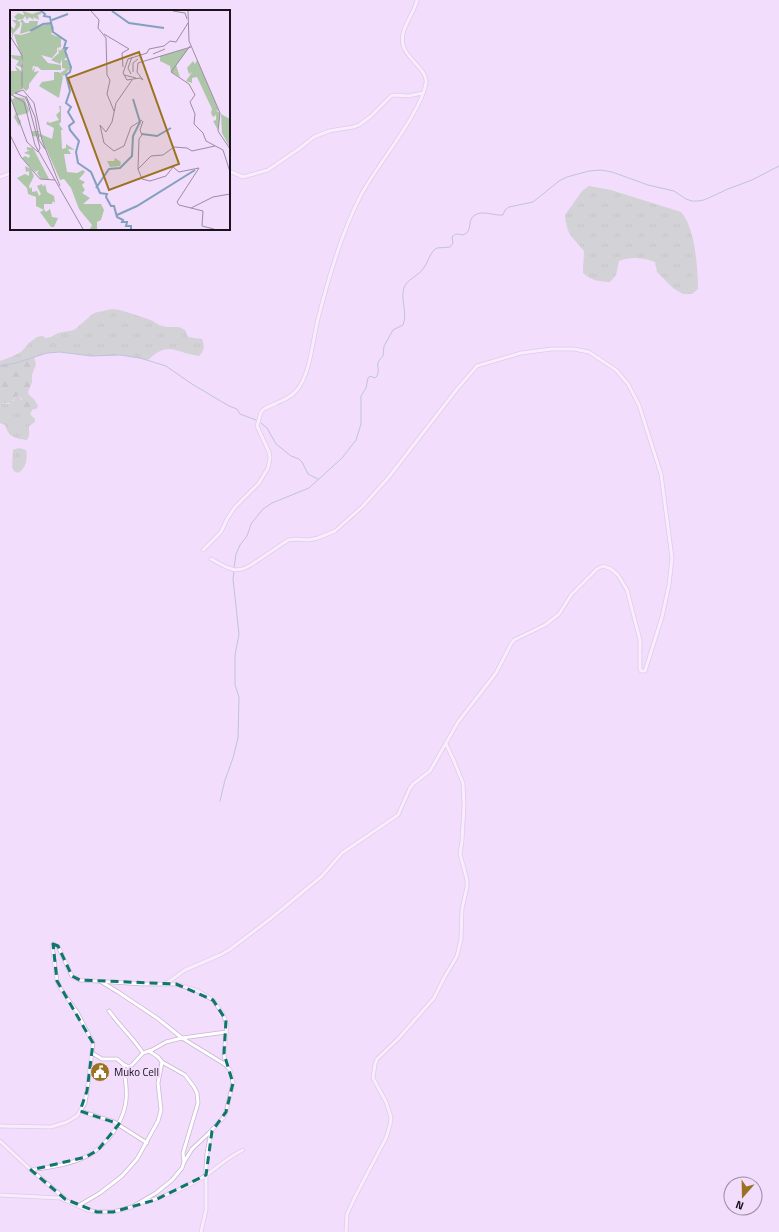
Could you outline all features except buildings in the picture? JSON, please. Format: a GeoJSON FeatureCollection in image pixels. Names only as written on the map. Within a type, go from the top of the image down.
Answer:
{"type":"FeatureCollection","features":[{"type":"Feature","properties":{"kind":"street"},"geometry":{"type":"LineString","coordinates":[[203,550],[221,532],[235,507],[259,483],[268,468],[270,458],[269,452],[257,426],[261,412],[267,407],[292,396],[302,384],[318,317],[335,261],[357,204],[372,178],[402,133],[420,101],[426,80],[424,74],[409,56],[403,45],[404,32],[417,0]]}},
{"type":"Feature","properties":{"kind":"street"},"geometry":{"type":"LineString","coordinates":[[230,171],[243,177],[268,170],[320,134],[359,125],[391,96],[408,96],[423,93]]}},
{"type":"Feature","properties":{"kind":"street"},"geometry":{"type":"LineString","coordinates":[[0,176],[10,173]]}},
{"type":"Feature","properties":{"kind":"street"},"geometry":{"type":"LineString","coordinates":[[167,983],[185,970],[220,956],[229,950],[270,919],[322,876],[342,854],[398,815],[410,788],[430,771],[458,722],[496,673],[514,640],[544,625],[559,614],[571,595],[603,566],[611,569],[618,575],[627,590],[640,640],[640,669],[643,672],[645,671],[662,617],[669,586],[672,558],[661,474],[639,405],[628,384],[616,370],[589,352],[552,349],[521,353],[478,366],[457,388],[388,478],[362,508],[335,531],[318,538],[308,540],[288,540],[243,569],[235,570],[211,559]]}},
{"type":"Feature","properties":{"kind":"street"},"geometry":{"type":"LineString","coordinates":[[346,1232],[347,1214],[386,1138],[390,1125],[391,1116],[386,1102],[373,1078],[375,1064],[377,1059],[398,1039],[434,998],[457,956],[461,939],[462,909],[467,887],[467,880],[460,854],[464,805],[463,783],[446,744]]}},
{"type":"Feature","properties":{"kind":"street"},"geometry":{"type":"LineString","coordinates":[[0,1126],[51,1127],[67,1122],[77,1116],[85,1103],[88,1091],[93,1043],[78,1012],[60,988],[57,981],[52,945],[54,944],[58,946],[72,976],[80,980],[143,984],[176,984],[198,991],[213,1000],[226,1020],[224,1054],[226,1065]]}},
{"type":"Feature","properties":{"kind":"street"},"geometry":{"type":"LineString","coordinates":[[0,1142],[66,1199],[87,1210],[114,1212],[132,1207],[156,1193],[172,1180],[182,1168],[192,1149],[212,1131],[223,1118],[229,1102],[232,1083],[230,1070],[226,1065],[182,1038],[157,1018],[99,981]]}},
{"type":"Feature","properties":{"kind":"street"},"geometry":{"type":"LineString","coordinates":[[109,1011],[143,1053]]}},
{"type":"Feature","properties":{"kind":"street"},"geometry":{"type":"LineString","coordinates":[[92,1053],[102,1059],[117,1059],[129,1067],[143,1053],[166,1042],[182,1038],[226,1032]]}},
{"type":"Feature","properties":{"kind":"street"},"geometry":{"type":"LineString","coordinates":[[149,1051],[158,1057],[162,1062],[185,1075],[197,1093],[198,1103],[183,1153],[184,1162]]}},
{"type":"Feature","properties":{"kind":"street"},"geometry":{"type":"LineString","coordinates":[[78,1206],[100,1193],[122,1176],[137,1159],[147,1142],[158,1121],[161,1110],[158,1083],[162,1062]]}},
{"type":"Feature","properties":{"kind":"street"},"geometry":{"type":"LineString","coordinates":[[31,1170],[66,1164],[86,1157],[98,1150],[118,1124],[125,1108],[127,1094],[123,1064]]}},
{"type":"Feature","properties":{"kind":"street"},"geometry":{"type":"LineString","coordinates":[[80,1111],[118,1124],[147,1142]]}},
{"type":"Feature","properties":{"kind":"street"},"geometry":{"type":"LineString","coordinates":[[201,1232],[206,1210],[207,1153],[212,1131]]}},
{"type":"Feature","properties":{"kind":"street"},"geometry":{"type":"LineString","coordinates":[[137,1204],[178,1190],[206,1175],[233,1155],[244,1150]]}},
{"type":"Feature","properties":{"kind":"street"},"geometry":{"type":"LineString","coordinates":[[0,1195],[66,1199]]}},
{"type":"Feature","properties":{"kind":"highlighted area"},"geometry":{"type":"Polygon","coordinates":[[[53,944],[58,946],[72,976],[80,980],[176,984],[213,1000],[226,1020],[224,1054],[233,1083],[226,1112],[212,1131],[206,1175],[155,1200],[113,1212],[97,1212],[65,1199],[31,1170],[86,1157],[98,1150],[119,1124],[80,1111],[87,1091],[93,1043],[57,981],[53,944]]]}},
{"type":"Feature","properties":{"kind":"green space"},"geometry":{"type":"Polygon","coordinates":[[[589,186],[611,190],[681,212],[686,219],[693,238],[698,289],[692,294],[683,294],[673,288],[657,272],[655,262],[642,259],[629,258],[619,261],[616,275],[610,282],[589,278],[583,273],[584,251],[569,232],[565,215],[582,191],[589,186]]]}},
{"type":"Feature","properties":{"kind":"green space"},"geometry":{"type":"Polygon","coordinates":[[[112,309],[120,310],[151,320],[159,325],[179,327],[185,330],[188,337],[202,339],[204,344],[203,350],[199,356],[167,349],[155,354],[148,360],[120,355],[91,356],[59,352],[47,353],[16,363],[0,366],[0,361],[21,352],[37,337],[42,336],[46,338],[58,333],[74,330],[94,313],[112,309]]]}},
{"type":"Feature","properties":{"kind":"green space"},"geometry":{"type":"Polygon","coordinates":[[[34,357],[36,364],[28,392],[38,406],[36,409],[28,409],[22,406],[22,399],[18,395],[12,403],[0,403],[0,366],[34,357]]]}},
{"type":"Feature","properties":{"kind":"green space"},"geometry":{"type":"Polygon","coordinates":[[[18,395],[28,409],[33,409],[30,414],[35,419],[35,422],[29,426],[29,436],[27,440],[13,437],[8,433],[5,425],[0,423],[0,403],[9,404],[14,401],[15,397],[18,395]]]}},
{"type":"Feature","properties":{"kind":"green space"},"geometry":{"type":"Polygon","coordinates":[[[19,448],[26,450],[27,456],[25,466],[18,473],[14,471],[12,467],[13,450],[19,448]]]}},
{"type":"Feature","properties":{"kind":"waterway"},"geometry":{"type":"LineString","coordinates":[[234,568],[236,554],[240,545],[247,536],[251,524],[263,509],[272,503],[309,488],[342,458],[356,440],[361,424],[361,396],[366,388],[368,378],[370,376],[375,378],[377,376],[378,362],[383,356],[384,346],[393,330],[403,325],[405,315],[403,293],[405,285],[423,269],[434,250],[437,248],[450,247],[453,243],[452,237],[454,235],[463,235],[468,231],[472,217],[481,213],[503,215],[505,210],[509,207],[533,202],[559,181],[567,177],[589,171],[601,170],[612,172],[648,185],[674,191],[686,199],[698,201],[704,200],[752,180],[779,166]]}},
{"type":"Feature","properties":{"kind":"waterway"},"geometry":{"type":"LineString","coordinates":[[0,366],[16,363],[47,353],[60,352],[91,356],[120,355],[140,358],[166,366],[192,384],[229,406],[237,409],[240,414],[256,420]]}},
{"type":"Feature","properties":{"kind":"waterway"},"geometry":{"type":"LineString","coordinates":[[261,423],[267,428],[276,444],[291,456],[299,459],[308,474],[318,479]]}},
{"type":"Feature","properties":{"kind":"waterway"},"geometry":{"type":"LineString","coordinates":[[220,801],[238,738],[239,697],[235,685],[235,655],[239,634],[233,579],[234,571]]}},
{"type":"Feature","properties":{"kind":"place","name":"Muko Cell"},"geometry":{"type":"Point","coordinates":[100,1072]}}]}
